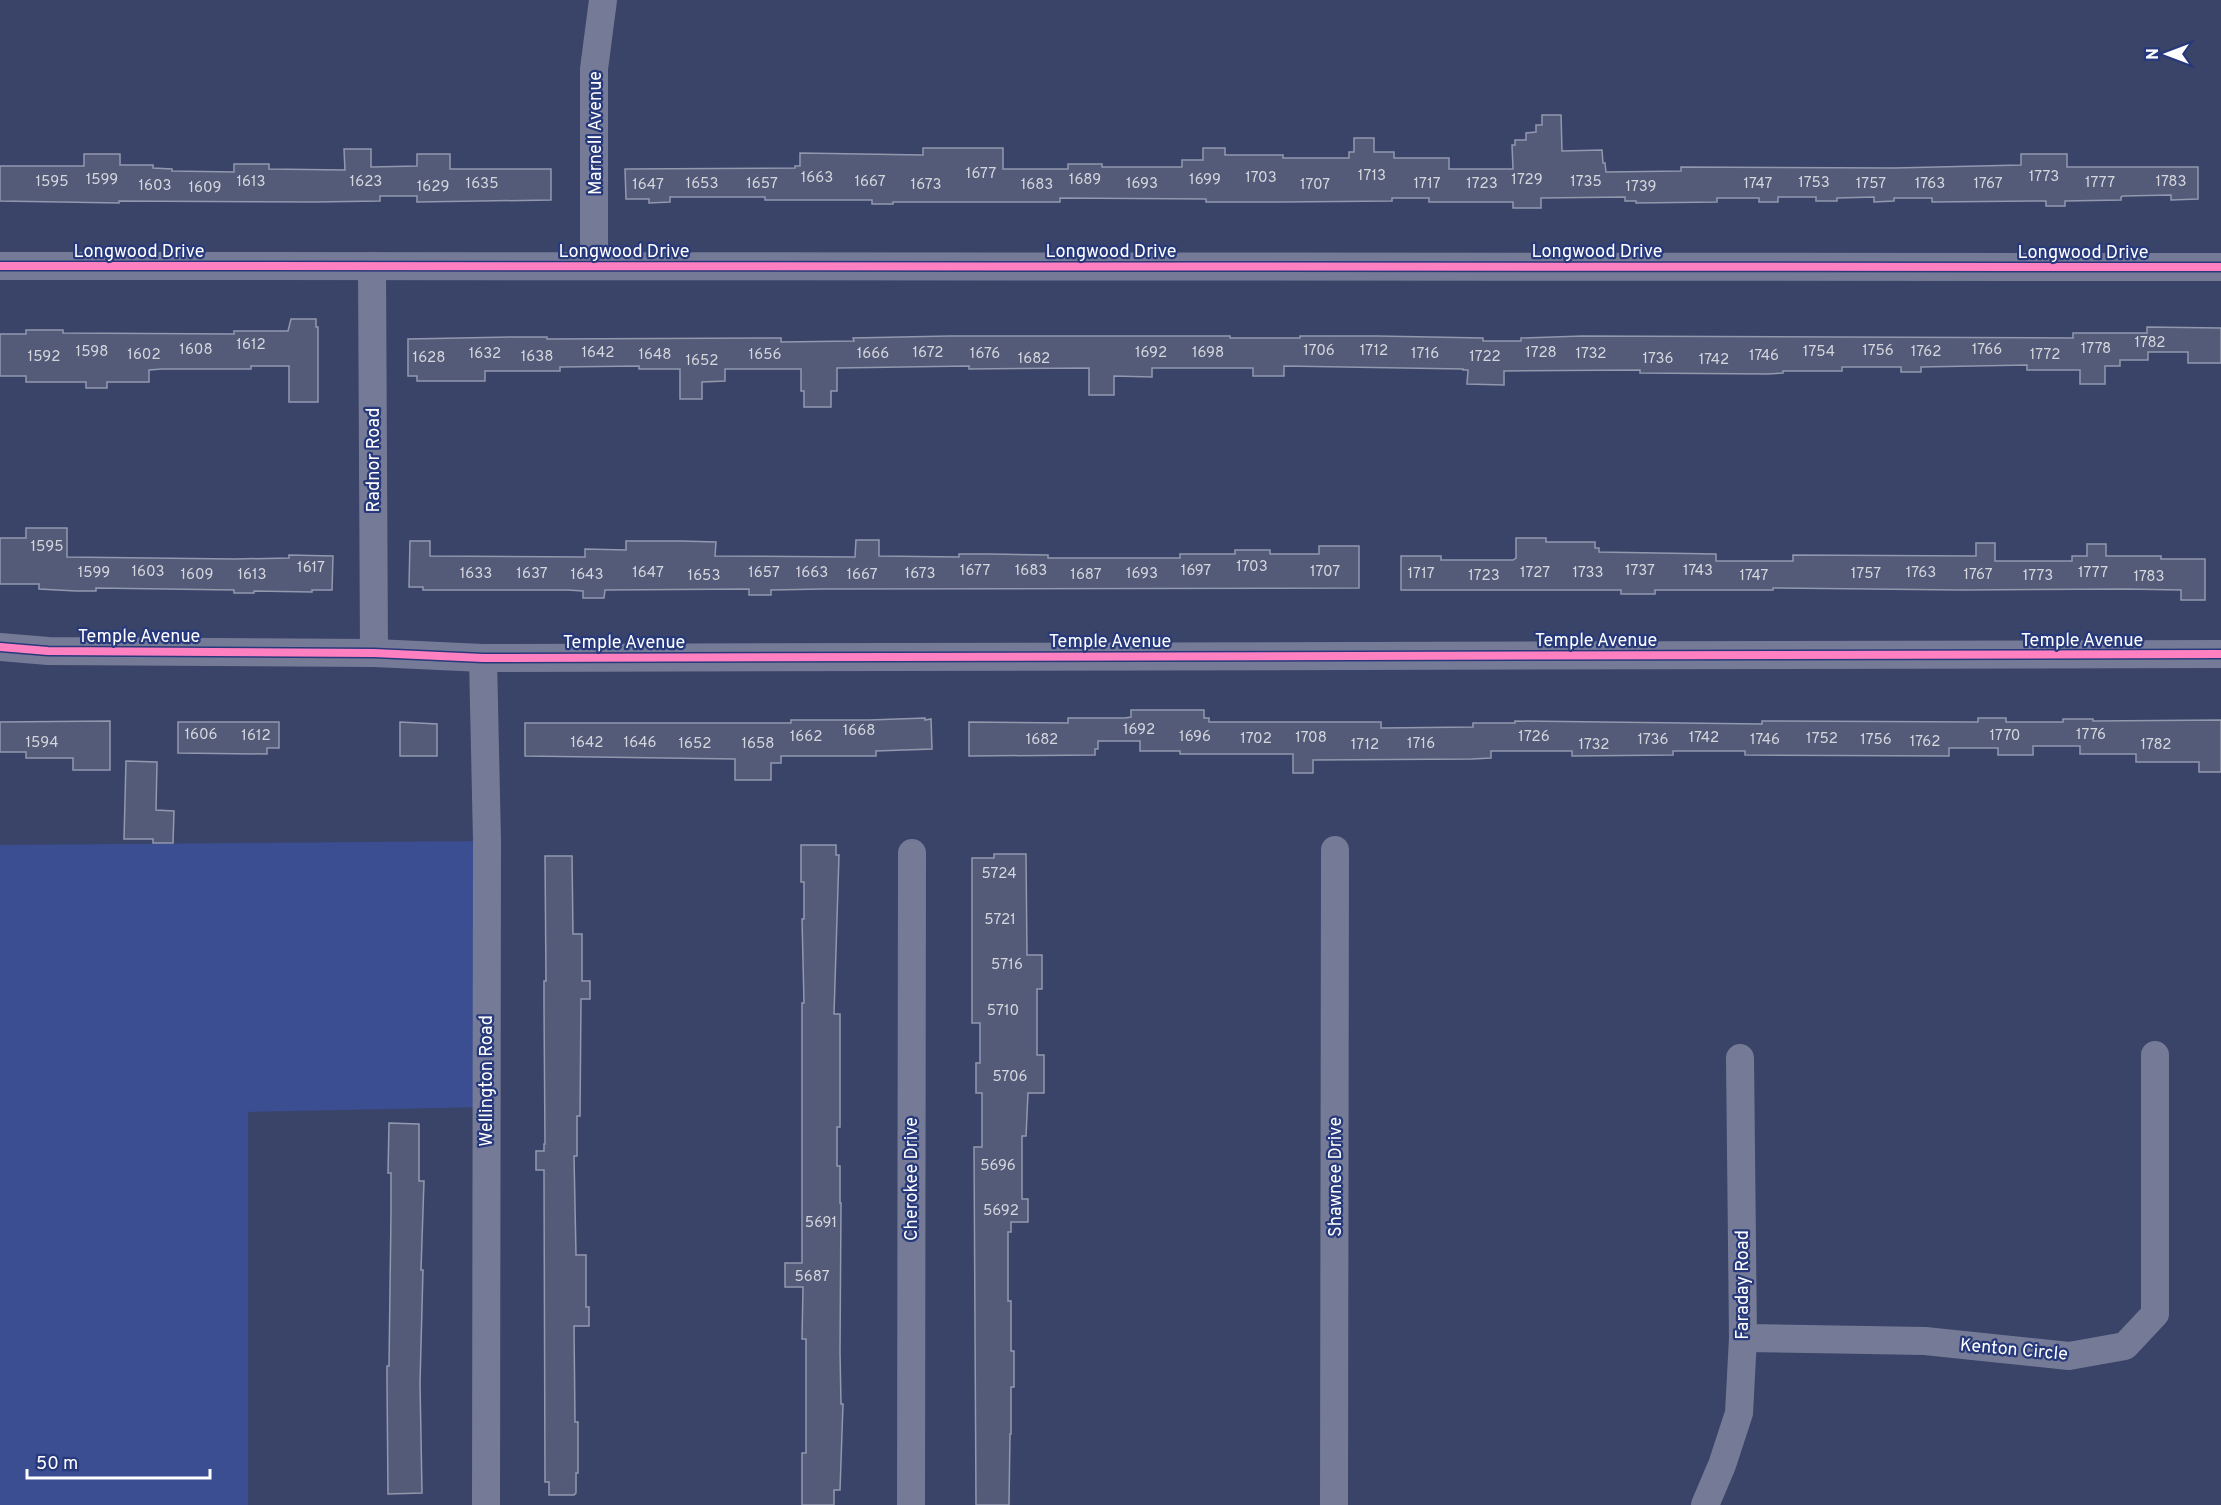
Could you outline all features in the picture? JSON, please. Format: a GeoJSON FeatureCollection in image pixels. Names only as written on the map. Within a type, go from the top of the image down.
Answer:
{"type":"FeatureCollection","features":[{"type":"Feature","properties":{"kind":"street","name":"Marnell Avenue"},"geometry":{"type":"LineString","coordinates":[[594,266],[594,69],[603,0]]}},
{"type":"Feature","properties":{"kind":"street","name":"Longwood Drive"},"geometry":{"type":"LineString","coordinates":[[0,266],[2221,267]]}},
{"type":"Feature","properties":{"kind":"street","name":"Radnor Road"},"geometry":{"type":"LineString","coordinates":[[372,266],[375,653]]}},
{"type":"Feature","properties":{"kind":"street","name":"Temple Avenue"},"geometry":{"type":"LineString","coordinates":[[0,647],[48,651],[375,653],[483,658],[2221,654]]}},
{"type":"Feature","properties":{"kind":"street","name":"Wellington Road"},"geometry":{"type":"LineString","coordinates":[[483,658],[487,842],[486,1505]]}},
{"type":"Feature","properties":{"kind":"street","name":"Shawnee Drive"},"geometry":{"type":"LineString","coordinates":[[1334,1505],[1335,850]]}},
{"type":"Feature","properties":{"kind":"street","name":"Cherokee Drive"},"geometry":{"type":"LineString","coordinates":[[911,1505],[912,853]]}},
{"type":"Feature","properties":{"kind":"street","name":"Kenton Circle"},"geometry":{"type":"LineString","coordinates":[[1743,1338],[1926,1341],[2069,1356],[2125,1346],[2155,1314],[2155,1054]]}},
{"type":"Feature","properties":{"kind":"street","name":"Faraday Road"},"geometry":{"type":"LineString","coordinates":[[1705,1505],[1722,1465],[1738,1413],[1743,1338],[1740,1058]]}},
{"type":"Feature","properties":{"kind":"shaded area"},"geometry":{"type":"Polygon","coordinates":[[[487,841],[486,1107],[248,1112],[248,1505],[0,1505],[0,845],[487,841]]]}},
{"type":"Feature","properties":{"kind":"building"},"geometry":{"type":"Polygon","coordinates":[[[1542,115],[1561,115],[1562,151],[1602,150],[1606,172],[1681,171],[1681,167],[1894,168],[2021,165],[2021,154],[2067,154],[2067,167],[2198,167],[2198,199],[2171,200],[2171,195],[2123,196],[2121,200],[2065,201],[2065,206],[2046,206],[2046,201],[1932,202],[1932,198],[1894,198],[1894,201],[1874,202],[1874,197],[1837,198],[1837,201],[1816,201],[1816,197],[1778,197],[1778,202],[1759,202],[1759,198],[1717,198],[1717,202],[1636,203],[1636,201],[1625,201],[1625,197],[1541,198],[1541,208],[1513,208],[1513,202],[1429,202],[1429,198],[1392,198],[1392,201],[1206,202],[1206,199],[1060,198],[1060,202],[893,202],[893,204],[872,204],[872,200],[765,200],[765,197],[670,197],[670,202],[649,203],[649,199],[626,199],[625,169],[795,168],[795,166],[800,166],[800,153],[923,155],[923,148],[1003,148],[1003,169],[1068,169],[1068,164],[1102,164],[1102,167],[1182,167],[1182,160],[1203,160],[1203,148],[1225,148],[1225,155],[1349,158],[1349,152],[1354,152],[1354,138],[1374,138],[1374,152],[1394,152],[1394,158],[1449,158],[1449,169],[1513,169],[1512,145],[1515,145],[1515,140],[1526,140],[1526,133],[1536,132],[1536,125],[1542,125],[1542,115]]]}},
{"type":"Feature","properties":{"kind":"building"},"geometry":{"type":"Polygon","coordinates":[[[344,149],[371,149],[371,167],[417,166],[417,154],[450,154],[450,169],[551,169],[551,200],[417,202],[417,196],[380,196],[380,201],[314,202],[0,201],[0,166],[84,166],[84,154],[120,154],[120,165],[153,165],[153,168],[172,169],[172,171],[234,172],[234,164],[269,164],[269,169],[345,170],[344,149]]]}},
{"type":"Feature","properties":{"kind":"building"},"geometry":{"type":"Polygon","coordinates":[[[291,319],[316,319],[316,327],[318,327],[318,402],[289,402],[289,366],[251,366],[251,369],[149,370],[149,382],[107,382],[107,388],[86,388],[86,382],[26,382],[26,376],[0,376],[0,334],[26,334],[26,330],[63,330],[63,333],[234,334],[234,331],[288,331],[291,319]]]}},
{"type":"Feature","properties":{"kind":"building"},"geometry":{"type":"Polygon","coordinates":[[[2147,327],[2221,328],[2221,363],[2188,363],[2188,352],[2148,352],[2148,360],[2120,360],[2120,366],[2105,366],[2105,384],[2080,384],[2080,370],[2027,370],[2027,365],[1921,367],[1921,372],[1901,372],[1901,367],[1842,367],[1842,371],[1783,371],[1783,373],[1767,374],[1640,373],[1640,370],[1504,371],[1504,385],[1467,384],[1468,370],[1463,369],[1284,366],[1284,376],[1253,376],[1253,368],[1152,368],[1152,377],[1114,376],[1114,395],[1089,395],[1089,368],[969,369],[969,366],[837,368],[837,391],[831,391],[831,407],[804,407],[801,369],[725,369],[725,381],[702,382],[702,399],[680,399],[680,369],[639,369],[639,366],[560,367],[560,371],[485,371],[485,381],[417,381],[417,376],[408,376],[408,339],[781,338],[781,342],[949,336],[1300,338],[1300,336],[1377,336],[1483,338],[1483,341],[1521,341],[1521,338],[1582,336],[2073,338],[2073,333],[2147,333],[2147,327]]]}},
{"type":"Feature","properties":{"kind":"building"},"geometry":{"type":"Polygon","coordinates":[[[26,528],[67,528],[67,557],[234,559],[289,558],[289,555],[333,556],[332,590],[234,593],[234,590],[96,588],[96,591],[76,591],[39,589],[39,584],[0,584],[0,538],[26,538],[26,528]]]}},
{"type":"Feature","properties":{"kind":"building"},"geometry":{"type":"Polygon","coordinates":[[[1516,538],[1546,538],[1546,542],[1595,542],[1595,548],[1599,548],[1599,552],[1716,554],[1716,561],[1793,561],[1793,555],[1976,556],[1976,543],[1995,543],[1995,561],[2072,561],[2072,556],[2087,556],[2087,544],[2106,544],[2106,556],[2205,559],[2205,600],[2181,600],[2181,590],[2127,589],[1773,588],[1773,590],[1655,590],[1655,594],[1621,594],[1621,590],[1401,590],[1401,556],[1441,556],[1441,560],[1513,560],[1516,558],[1516,538]]]}},
{"type":"Feature","properties":{"kind":"building"},"geometry":{"type":"Polygon","coordinates":[[[856,540],[879,540],[879,556],[959,557],[959,554],[991,554],[1048,555],[1048,558],[1180,558],[1180,554],[1235,554],[1235,550],[1270,550],[1270,554],[1319,554],[1319,546],[1359,546],[1359,588],[823,589],[771,590],[771,595],[749,595],[749,589],[605,590],[604,598],[583,598],[583,591],[568,590],[423,590],[423,587],[409,587],[410,541],[430,541],[430,556],[585,557],[585,549],[626,550],[626,541],[681,541],[716,542],[715,556],[855,557],[856,540]]]}},
{"type":"Feature","properties":{"kind":"building"},"geometry":{"type":"Polygon","coordinates":[[[1131,710],[1204,710],[1204,718],[1209,718],[1209,722],[1381,722],[1381,728],[1473,727],[1473,723],[1515,723],[1515,721],[1762,724],[1762,721],[1978,722],[1978,718],[2006,718],[2006,722],[2063,722],[2063,719],[2093,719],[2093,721],[2221,720],[2221,772],[2199,772],[2199,762],[2136,762],[2136,754],[2080,754],[2080,746],[2033,746],[2033,755],[1998,755],[1998,748],[1949,748],[1949,756],[1745,755],[1745,751],[1673,751],[1673,755],[1572,756],[1572,751],[1491,751],[1491,758],[1472,759],[1313,760],[1313,773],[1293,773],[1293,754],[1180,754],[1180,751],[1140,751],[1140,741],[1098,741],[1095,755],[969,756],[969,722],[1068,723],[1068,718],[1131,717],[1131,710]]]}},
{"type":"Feature","properties":{"kind":"building"},"geometry":{"type":"Polygon","coordinates":[[[925,718],[925,720],[931,719],[932,749],[876,751],[876,756],[781,756],[781,763],[771,763],[771,780],[735,780],[735,759],[525,756],[525,723],[791,723],[791,720],[925,718]]]}},
{"type":"Feature","properties":{"kind":"building"},"geometry":{"type":"Polygon","coordinates":[[[110,721],[110,770],[73,770],[73,758],[26,758],[26,752],[0,752],[0,722],[110,721]]]}},
{"type":"Feature","properties":{"kind":"building"},"geometry":{"type":"Polygon","coordinates":[[[178,722],[279,722],[279,748],[267,748],[267,754],[178,753],[178,722]]]}},
{"type":"Feature","properties":{"kind":"building"},"geometry":{"type":"Polygon","coordinates":[[[400,722],[437,724],[437,756],[400,756],[400,722]]]}},
{"type":"Feature","properties":{"kind":"building"},"geometry":{"type":"Polygon","coordinates":[[[126,761],[157,762],[156,810],[174,811],[173,843],[153,843],[153,839],[124,839],[126,761]]]}},
{"type":"Feature","properties":{"kind":"building"},"geometry":{"type":"Polygon","coordinates":[[[801,845],[836,845],[836,855],[839,855],[834,1014],[840,1014],[840,1127],[837,1127],[837,1166],[840,1166],[841,1203],[840,1352],[841,1404],[843,1404],[840,1490],[834,1490],[834,1505],[802,1505],[802,1453],[806,1453],[806,1339],[802,1339],[803,1287],[785,1287],[785,1263],[802,1263],[802,1003],[804,1003],[802,919],[804,919],[804,882],[801,882],[801,845]]]}},
{"type":"Feature","properties":{"kind":"building"},"geometry":{"type":"Polygon","coordinates":[[[994,854],[1026,854],[1027,955],[1042,955],[1042,989],[1037,989],[1037,1055],[1044,1055],[1044,1093],[1028,1093],[1026,1136],[1022,1136],[1022,1199],[1028,1199],[1028,1222],[1011,1222],[1011,1232],[1008,1232],[1008,1301],[1011,1301],[1011,1351],[1014,1351],[1014,1387],[1011,1387],[1009,1505],[976,1505],[974,1147],[982,1147],[982,1093],[976,1093],[976,1063],[980,1063],[980,1023],[972,1023],[972,858],[994,858],[994,854]]]}},
{"type":"Feature","properties":{"kind":"building"},"geometry":{"type":"Polygon","coordinates":[[[545,856],[572,856],[573,934],[582,934],[582,981],[590,981],[590,999],[581,999],[580,1116],[577,1116],[577,1156],[574,1156],[576,1255],[586,1255],[586,1307],[589,1307],[589,1326],[574,1326],[578,1473],[576,1473],[576,1493],[574,1495],[549,1495],[549,1482],[545,1482],[544,1170],[536,1170],[536,1151],[544,1151],[545,1144],[545,856]]]}},
{"type":"Feature","properties":{"kind":"building"},"geometry":{"type":"Polygon","coordinates":[[[389,1123],[419,1124],[419,1181],[424,1181],[420,1383],[422,1493],[388,1494],[387,1366],[389,1366],[391,1214],[391,1173],[388,1173],[389,1123]]]}},
{"type":"Feature","properties":{"kind":"cycle path"},"geometry":{"type":"LineString","coordinates":[[0,266],[2221,267]]}},
{"type":"Feature","properties":{"kind":"cycle path"},"geometry":{"type":"LineString","coordinates":[[0,647],[48,651],[374,653],[483,658],[2221,654]]}}]}
